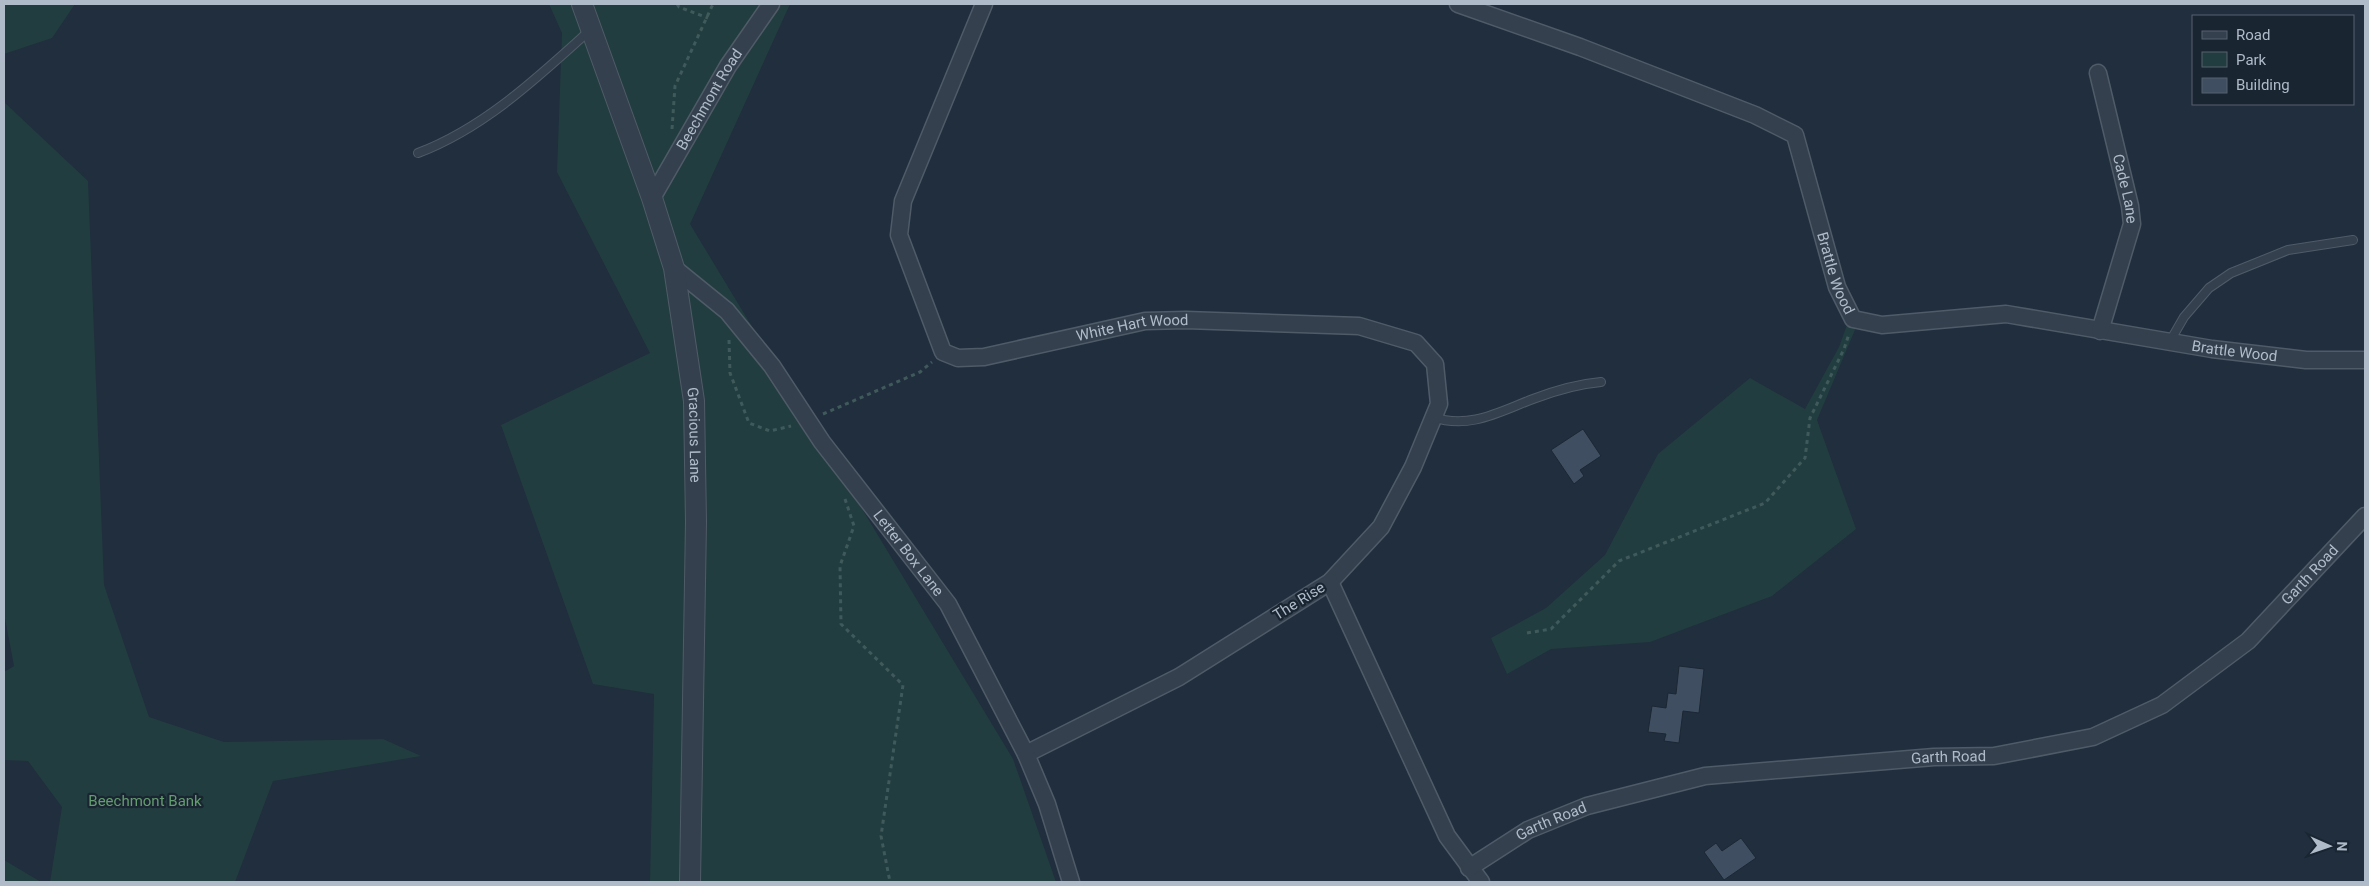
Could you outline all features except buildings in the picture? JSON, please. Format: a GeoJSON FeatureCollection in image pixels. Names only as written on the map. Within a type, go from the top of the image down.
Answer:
{"type":"FeatureCollection","features":[{"type":"Feature","properties":{"kind":"street","name":"Gracious Lane"},"geometry":{"type":"LineString","coordinates":[[582,4],[652,198],[674,268],[694,401],[696,542],[690,882]]}},
{"type":"Feature","properties":{"kind":"street","name":"Beechmont Road"},"geometry":{"type":"LineString","coordinates":[[652,198],[728,66],[771,4]]}},
{"type":"Feature","properties":{"kind":"street"},"geometry":{"type":"LineString","coordinates":[[944,352],[899,235],[903,201],[984,4]]}},
{"type":"Feature","properties":{"kind":"street","name":"Brattle Wood"},"geometry":{"type":"LineString","coordinates":[[1458,4],[1580,47],[1755,115],[1794,135],[1837,287],[1853,319],[1882,325],[2006,314],[2169,342],[2306,360],[2365,360]]}},
{"type":"Feature","properties":{"kind":"street","name":"Cade Lane"},"geometry":{"type":"LineString","coordinates":[[2098,73],[2130,206],[2132,224],[2100,331]]}},
{"type":"Feature","properties":{"kind":"street","name":"Letter Box Lane"},"geometry":{"type":"LineString","coordinates":[[674,268],[727,312],[772,366],[822,442],[948,604],[1026,754],[1050,813],[1071,882]]}},
{"type":"Feature","properties":{"kind":"street","name":"White Hart Wood"},"geometry":{"type":"LineString","coordinates":[[944,352],[958,358],[984,357],[1145,321],[1186,320],[1359,326],[1416,343],[1435,364],[1439,404],[1413,467],[1381,527],[1330,582]]}},
{"type":"Feature","properties":{"kind":"street","name":"Garth Road"},"geometry":{"type":"LineString","coordinates":[[1469,868],[1528,830],[1587,806],[1705,776],[1934,757],[1994,756],[2093,737],[2162,705],[2248,641],[2365,516]]}},
{"type":"Feature","properties":{"kind":"street","name":"The Rise"},"geometry":{"type":"LineString","coordinates":[[1026,754],[1179,677],[1330,582],[1447,836],[1481,882]]}},
{"type":"Feature","properties":{"kind":"lane"},"geometry":{"type":"LineString","coordinates":[[418,153],[444,144],[473,127],[536,78],[591,30]]}},
{"type":"Feature","properties":{"kind":"lane"},"geometry":{"type":"LineString","coordinates":[[2169,342],[2184,318],[2209,288],[2231,274],[2288,250],[2353,240]]}},
{"type":"Feature","properties":{"kind":"lane"},"geometry":{"type":"LineString","coordinates":[[1433,417],[1443,420],[1475,420],[1495,416],[1536,398],[1582,385],[1601,382]]}},
{"type":"Feature","properties":{"kind":"path"},"geometry":{"type":"LineString","coordinates":[[677,4],[679,8],[708,18]]}},
{"type":"Feature","properties":{"kind":"path"},"geometry":{"type":"LineString","coordinates":[[672,131],[675,86],[713,4]]}},
{"type":"Feature","properties":{"kind":"path"},"geometry":{"type":"LineString","coordinates":[[727,312],[730,373],[749,424],[770,432],[808,421],[920,372],[944,352]]}},
{"type":"Feature","properties":{"kind":"path"},"geometry":{"type":"LineString","coordinates":[[1527,633],[1551,629],[1619,561],[1765,503],[1805,458],[1810,418],[1844,349],[1853,319]]}},
{"type":"Feature","properties":{"kind":"path"},"geometry":{"type":"LineString","coordinates":[[842,493],[854,526],[840,566],[842,624],[902,685],[881,836],[890,882]]}},
{"type":"Feature","properties":{"kind":"green space"},"geometry":{"type":"Polygon","coordinates":[[[4,4],[75,4],[52,38],[4,54],[4,4]]]}},
{"type":"Feature","properties":{"kind":"green space"},"geometry":{"type":"Polygon","coordinates":[[[549,4],[790,4],[690,224],[1013,759],[1056,882],[650,882],[654,694],[593,684],[501,425],[650,353],[557,172],[562,33],[549,4]]]}},
{"type":"Feature","properties":{"kind":"green space","name":"Beechmont Bank"},"geometry":{"type":"Polygon","coordinates":[[[4,102],[88,181],[104,585],[149,717],[224,742],[383,739],[421,756],[273,781],[235,882],[50,882],[62,807],[28,761],[4,760],[4,672],[14,666],[4,613],[4,102]]]}},
{"type":"Feature","properties":{"kind":"green space"},"geometry":{"type":"Polygon","coordinates":[[[1848,322],[1857,325],[1817,420],[1856,529],[1772,596],[1650,642],[1551,649],[1507,674],[1491,638],[1546,608],[1605,555],[1658,454],[1750,378],[1805,409],[1839,347],[1848,322]]]}},
{"type":"Feature","properties":{"kind":"green space"},"geometry":{"type":"Polygon","coordinates":[[[4,860],[41,882],[4,882],[4,860]]]}}]}
